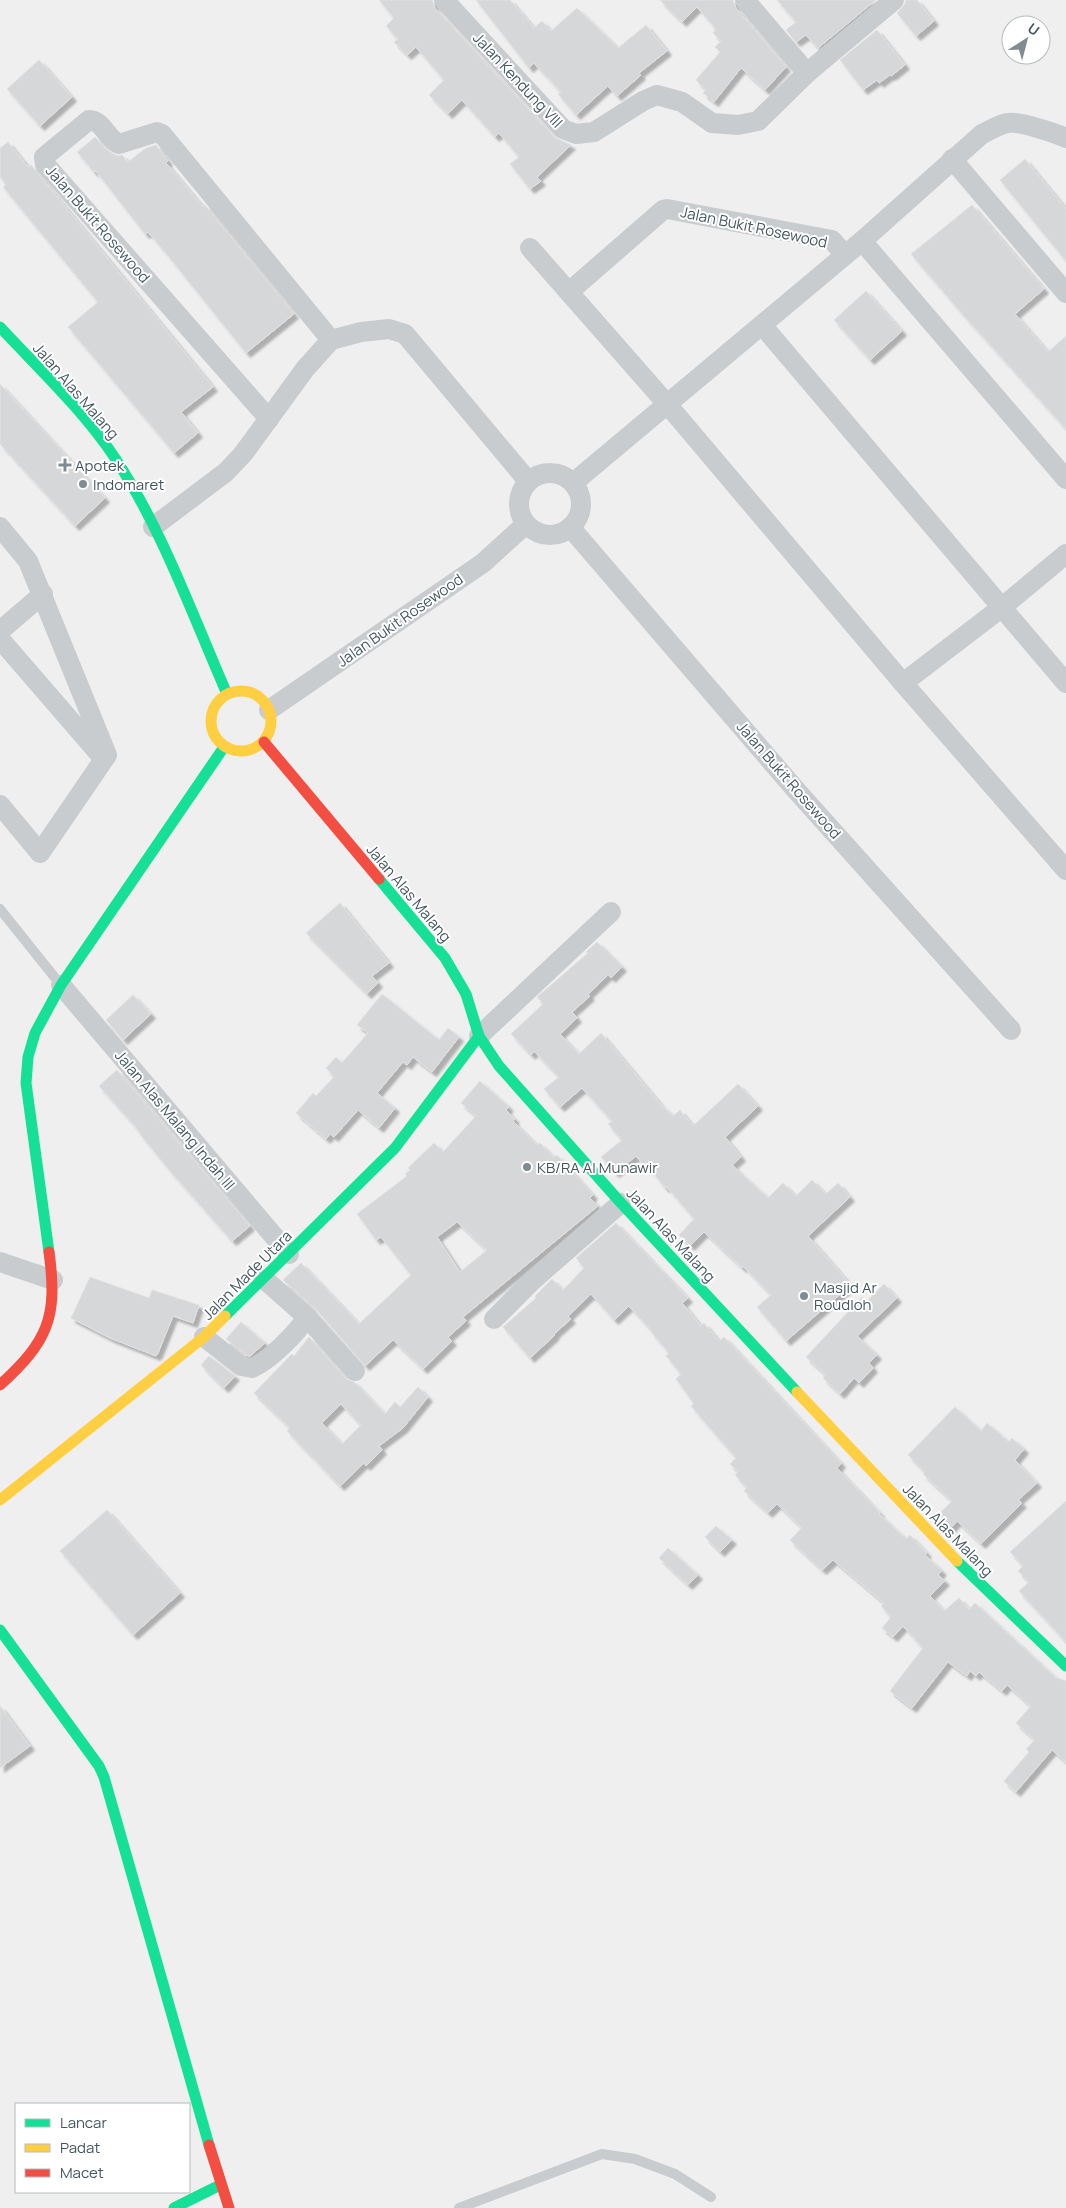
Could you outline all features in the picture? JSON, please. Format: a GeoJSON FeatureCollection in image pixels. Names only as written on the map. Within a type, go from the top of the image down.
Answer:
{"type":"FeatureCollection","features":[{"type":"Feature","properties":{"kind":"main road","name":"Jalan Alas Malang"},"geometry":{"type":"LineString","coordinates":[[4,340],[88,424],[127,476],[181,586],[227,694]]}},
{"type":"Feature","properties":{"kind":"main road"},"geometry":{"type":"LineString","coordinates":[[244,691],[259,697],[269,710],[271,727],[264,742],[245,751],[224,747],[214,735],[210,719],[215,704],[227,694],[244,691]]}},
{"type":"Feature","properties":{"kind":"main road","name":"Jalan Alas Malang"},"geometry":{"type":"LineString","coordinates":[[264,742],[347,843],[416,921],[445,958],[466,994],[479,1036],[499,1066],[621,1203],[870,1471],[987,1592],[1066,1666]]}},
{"type":"Feature","properties":{"kind":"main road"},"geometry":{"type":"LineString","coordinates":[[0,1385],[26,1361],[43,1337],[50,1315],[53,1280],[26,1083],[28,1056],[36,1033],[61,985],[224,747]]}},
{"type":"Feature","properties":{"kind":"main road","name":"Jalan Made Utara"},"geometry":{"type":"LineString","coordinates":[[0,1500],[204,1337],[264,1280],[395,1148],[479,1036]]}},
{"type":"Feature","properties":{"kind":"main road"},"geometry":{"type":"LineString","coordinates":[[0,1630],[99,1766],[104,1777],[220,2185],[229,2208]]}},
{"type":"Feature","properties":{"kind":"main road"},"geometry":{"type":"LineString","coordinates":[[174,2208],[220,2185]]}},
{"type":"Feature","properties":{"kind":"street","name":"Jalan Kendung VIII"},"geometry":{"type":"LineString","coordinates":[[444,0],[563,129],[576,134],[594,132],[643,101],[657,95],[682,102],[712,123],[738,125],[758,121],[807,73],[894,0]]}},
{"type":"Feature","properties":{"kind":"street"},"geometry":{"type":"LineString","coordinates":[[745,0],[807,73]]}},
{"type":"Feature","properties":{"kind":"street","name":"Jalan Bukit Rosewood"},"geometry":{"type":"LineString","coordinates":[[268,419],[44,164],[44,157],[90,120],[98,122],[115,143],[119,144],[157,132],[162,134],[331,340]]}},
{"type":"Feature","properties":{"kind":"street","name":"Jalan Bukit Rosewood"},"geometry":{"type":"LineString","coordinates":[[573,483],[862,241],[982,134],[998,125],[1010,122],[1053,132],[1066,138]]}},
{"type":"Feature","properties":{"kind":"street"},"geometry":{"type":"LineString","coordinates":[[952,159],[1066,293]]}},
{"type":"Feature","properties":{"kind":"street","name":"Jalan Bukit Rosewood"},"geometry":{"type":"LineString","coordinates":[[570,291],[663,210],[667,209],[832,240],[845,255]]}},
{"type":"Feature","properties":{"kind":"street"},"geometry":{"type":"LineString","coordinates":[[862,241],[1066,479]]}},
{"type":"Feature","properties":{"kind":"street"},"geometry":{"type":"LineString","coordinates":[[530,248],[570,291],[903,683],[1066,870]]}},
{"type":"Feature","properties":{"kind":"street"},"geometry":{"type":"LineString","coordinates":[[762,325],[1066,683]]}},
{"type":"Feature","properties":{"kind":"street"},"geometry":{"type":"LineString","coordinates":[[153,527],[226,472],[243,454],[305,370],[331,340],[361,332],[389,329],[405,334],[528,481]]}},
{"type":"Feature","properties":{"kind":"street"},"geometry":{"type":"LineString","coordinates":[[551,472],[563,475],[573,483],[581,501],[576,520],[570,527],[559,534],[547,535],[536,531],[526,524],[520,514],[519,502],[521,491],[528,481],[539,474],[551,472]]}},
{"type":"Feature","properties":{"kind":"street","name":"Jalan Bukit Rosewood"},"geometry":{"type":"LineString","coordinates":[[269,710],[483,563],[526,524]]}},
{"type":"Feature","properties":{"kind":"street"},"geometry":{"type":"LineString","coordinates":[[0,527],[28,561],[43,594],[106,754],[40,853],[0,805]]}},
{"type":"Feature","properties":{"kind":"street","name":"Jalan Bukit Rosewood"},"geometry":{"type":"LineString","coordinates":[[570,527],[788,781],[1011,1030]]}},
{"type":"Feature","properties":{"kind":"street"},"geometry":{"type":"LineString","coordinates":[[903,683],[1001,608],[1066,554]]}},
{"type":"Feature","properties":{"kind":"street"},"geometry":{"type":"LineString","coordinates":[[0,632],[43,594]]}},
{"type":"Feature","properties":{"kind":"street"},"geometry":{"type":"LineString","coordinates":[[0,640],[103,759]]}},
{"type":"Feature","properties":{"kind":"street"},"geometry":{"type":"LineString","coordinates":[[479,1036],[611,912]]}},
{"type":"Feature","properties":{"kind":"street","name":"Jalan Alas Malang Indah III"},"geometry":{"type":"LineString","coordinates":[[61,985],[288,1254]]}},
{"type":"Feature","properties":{"kind":"street"},"geometry":{"type":"LineString","coordinates":[[494,1319],[533,1280],[621,1203]]}},
{"type":"Feature","properties":{"kind":"street"},"geometry":{"type":"LineString","coordinates":[[0,1262],[53,1280]]}},
{"type":"Feature","properties":{"kind":"street"},"geometry":{"type":"LineString","coordinates":[[264,1280],[307,1317],[355,1372]]}},
{"type":"Feature","properties":{"kind":"street"},"geometry":{"type":"LineString","coordinates":[[204,1337],[242,1366],[252,1368],[267,1359],[296,1331],[307,1317]]}},
{"type":"Feature","properties":{"kind":"lane"},"geometry":{"type":"LineString","coordinates":[[0,909],[61,985]]}},
{"type":"Feature","properties":{"kind":"lane"},"geometry":{"type":"LineString","coordinates":[[459,2208],[602,2154],[635,2158],[675,2174],[711,2197]]}},
{"type":"Feature","properties":{"kind":"building"},"geometry":{"type":"Polygon","coordinates":[[[379,0],[432,0],[435,8],[554,137],[571,145],[537,177],[541,181],[530,189],[510,164],[519,157],[499,133],[495,137],[462,100],[448,114],[429,95],[444,80],[416,47],[407,55],[394,42],[398,39],[386,26],[394,18],[379,0]]]}},
{"type":"Feature","properties":{"kind":"building"},"geometry":{"type":"Polygon","coordinates":[[[476,0],[510,0],[534,28],[542,21],[551,31],[577,8],[618,48],[646,25],[667,51],[639,73],[641,75],[617,96],[608,86],[576,115],[558,94],[561,92],[534,63],[529,68],[476,0]]]}},
{"type":"Feature","properties":{"kind":"building"},"geometry":{"type":"Polygon","coordinates":[[[660,0],[733,0],[736,8],[786,67],[765,90],[741,68],[714,102],[703,93],[706,90],[696,80],[720,52],[715,47],[721,41],[713,33],[716,29],[697,7],[682,22],[660,0]]]}},
{"type":"Feature","properties":{"kind":"building"},"geometry":{"type":"Polygon","coordinates":[[[777,0],[876,0],[818,48],[806,35],[796,42],[786,30],[796,22],[777,0]]]}},
{"type":"Feature","properties":{"kind":"building"},"geometry":{"type":"Polygon","coordinates":[[[906,0],[917,0],[934,21],[916,36],[897,13],[906,0]]]}},
{"type":"Feature","properties":{"kind":"building"},"geometry":{"type":"Polygon","coordinates":[[[877,30],[905,65],[891,76],[879,83],[877,80],[863,90],[840,60],[877,30]]]}},
{"type":"Feature","properties":{"kind":"building"},"geometry":{"type":"Polygon","coordinates":[[[39,60],[72,97],[40,126],[7,89],[39,60]]]}},
{"type":"Feature","properties":{"kind":"building"},"geometry":{"type":"Polygon","coordinates":[[[95,137],[107,150],[117,156],[122,155],[128,162],[146,148],[156,145],[168,161],[166,163],[203,207],[205,205],[294,314],[246,353],[165,252],[148,232],[145,234],[95,170],[94,172],[77,152],[95,137]]]}},
{"type":"Feature","properties":{"kind":"building"},"geometry":{"type":"Polygon","coordinates":[[[8,142],[28,167],[31,165],[213,387],[181,412],[198,433],[174,453],[68,327],[98,302],[3,187],[6,185],[0,177],[0,148],[8,142]]]}},
{"type":"Feature","properties":{"kind":"building"},"geometry":{"type":"Polygon","coordinates":[[[1025,159],[1066,209],[1066,261],[1000,180],[1025,159]]]}},
{"type":"Feature","properties":{"kind":"building"},"geometry":{"type":"Polygon","coordinates":[[[972,205],[1044,289],[1015,314],[1048,352],[1066,336],[1066,429],[911,254],[972,205]]]}},
{"type":"Feature","properties":{"kind":"building"},"geometry":{"type":"Polygon","coordinates":[[[866,291],[902,331],[870,360],[834,320],[866,291]]]}},
{"type":"Feature","properties":{"kind":"building"},"geometry":{"type":"Polygon","coordinates":[[[0,384],[105,498],[75,526],[0,444],[0,384]]]}},
{"type":"Feature","properties":{"kind":"building"},"geometry":{"type":"Polygon","coordinates":[[[340,903],[389,963],[372,976],[378,983],[367,994],[306,933],[340,903]]]}},
{"type":"Feature","properties":{"kind":"building"},"geometry":{"type":"Polygon","coordinates":[[[597,942],[622,967],[611,978],[608,975],[588,994],[590,996],[572,1012],[577,1018],[560,1034],[579,1054],[601,1033],[662,1106],[673,1116],[680,1110],[693,1126],[738,1084],[758,1106],[725,1137],[741,1157],[732,1165],[768,1198],[783,1183],[796,1196],[812,1180],[826,1194],[838,1183],[850,1197],[808,1236],[851,1285],[786,1341],[757,1307],[771,1295],[743,1266],[742,1268],[704,1232],[690,1246],[679,1235],[694,1219],[666,1186],[665,1188],[647,1165],[645,1167],[636,1156],[615,1173],[601,1157],[622,1140],[608,1124],[612,1121],[582,1088],[560,1107],[544,1089],[559,1077],[534,1051],[531,1055],[511,1034],[543,1004],[537,997],[588,953],[586,952],[597,942]]]}},
{"type":"Feature","properties":{"kind":"building"},"geometry":{"type":"Polygon","coordinates":[[[382,994],[439,1040],[448,1028],[459,1037],[432,1072],[413,1057],[407,1065],[403,1062],[377,1093],[395,1108],[379,1128],[358,1110],[334,1137],[330,1134],[326,1139],[296,1113],[313,1093],[316,1096],[334,1077],[326,1068],[336,1057],[342,1063],[368,1033],[357,1025],[382,994]]]}},
{"type":"Feature","properties":{"kind":"building"},"geometry":{"type":"Polygon","coordinates":[[[133,995],[151,1014],[123,1040],[106,1020],[133,995]]]}},
{"type":"Feature","properties":{"kind":"building"},"geometry":{"type":"Polygon","coordinates":[[[117,1070],[250,1226],[232,1241],[99,1086],[117,1070]]]}},
{"type":"Feature","properties":{"kind":"building"},"geometry":{"type":"Polygon","coordinates":[[[480,1081],[509,1107],[506,1110],[515,1119],[513,1121],[537,1145],[540,1143],[554,1158],[557,1155],[593,1195],[590,1198],[598,1206],[463,1317],[466,1321],[448,1337],[452,1341],[423,1369],[393,1340],[365,1366],[316,1309],[283,1280],[301,1263],[359,1324],[411,1275],[381,1237],[376,1240],[357,1214],[407,1176],[405,1174],[410,1170],[408,1168],[434,1143],[443,1152],[476,1116],[461,1103],[480,1081]],[[457,1222],[437,1237],[460,1272],[487,1250],[457,1222]]]}},
{"type":"Feature","properties":{"kind":"building"},"geometry":{"type":"Polygon","coordinates":[[[616,1223],[688,1298],[682,1303],[701,1326],[704,1323],[719,1341],[724,1337],[841,1463],[837,1468],[879,1514],[906,1539],[910,1535],[927,1553],[925,1555],[942,1571],[938,1575],[945,1581],[930,1596],[944,1611],[959,1598],[969,1609],[975,1603],[1055,1677],[1066,1681],[1066,1762],[1052,1750],[1016,1792],[1004,1781],[1029,1752],[1026,1749],[1035,1740],[1016,1723],[1031,1706],[1007,1685],[1002,1691],[979,1672],[976,1676],[970,1671],[967,1676],[948,1662],[912,1708],[890,1691],[923,1648],[903,1626],[893,1637],[882,1628],[891,1617],[881,1606],[884,1603],[833,1560],[822,1570],[790,1540],[802,1528],[777,1504],[768,1513],[744,1491],[747,1487],[735,1475],[738,1472],[730,1464],[736,1458],[691,1406],[694,1404],[676,1379],[681,1374],[666,1356],[669,1353],[629,1306],[614,1320],[591,1294],[568,1316],[571,1319],[530,1358],[503,1327],[536,1298],[535,1296],[552,1279],[563,1290],[584,1268],[576,1258],[616,1223]]]}},
{"type":"Feature","properties":{"kind":"building"},"geometry":{"type":"Polygon","coordinates":[[[90,1277],[149,1298],[152,1290],[199,1305],[193,1323],[173,1316],[156,1356],[110,1338],[71,1318],[90,1277]]]}},
{"type":"Feature","properties":{"kind":"building"},"geometry":{"type":"Polygon","coordinates":[[[884,1284],[897,1298],[857,1336],[877,1355],[869,1363],[873,1368],[859,1383],[854,1378],[840,1394],[823,1378],[826,1375],[806,1357],[862,1297],[866,1302],[884,1284]]]}},
{"type":"Feature","properties":{"kind":"building"},"geometry":{"type":"Polygon","coordinates":[[[241,1322],[265,1343],[250,1356],[226,1339],[241,1322]]]}},
{"type":"Feature","properties":{"kind":"building"},"geometry":{"type":"Polygon","coordinates":[[[309,1337],[346,1379],[354,1382],[385,1414],[395,1402],[400,1407],[418,1387],[428,1397],[403,1428],[379,1446],[382,1450],[366,1466],[364,1463],[340,1486],[287,1431],[290,1428],[254,1393],[292,1354],[294,1356],[309,1337]],[[341,1404],[322,1423],[342,1444],[361,1425],[341,1404]]]}},
{"type":"Feature","properties":{"kind":"building"},"geometry":{"type":"Polygon","coordinates":[[[209,1356],[235,1376],[224,1388],[201,1365],[209,1356]]]}},
{"type":"Feature","properties":{"kind":"building"},"geometry":{"type":"Polygon","coordinates":[[[955,1407],[981,1431],[987,1423],[1009,1442],[1012,1438],[1024,1449],[1015,1460],[1037,1483],[1018,1500],[1022,1503],[981,1544],[957,1521],[949,1530],[936,1517],[952,1501],[923,1474],[925,1472],[908,1455],[955,1407]]]}},
{"type":"Feature","properties":{"kind":"building"},"geometry":{"type":"Polygon","coordinates":[[[1066,1501],[1066,1642],[1019,1591],[1029,1582],[1018,1571],[1023,1566],[1010,1552],[1066,1501]]]}},
{"type":"Feature","properties":{"kind":"building"},"geometry":{"type":"Polygon","coordinates":[[[107,1510],[180,1593],[133,1635],[60,1551],[107,1510]]]}},
{"type":"Feature","properties":{"kind":"building"},"geometry":{"type":"Polygon","coordinates":[[[716,1526],[732,1540],[720,1552],[705,1537],[716,1526]]]}},
{"type":"Feature","properties":{"kind":"building"},"geometry":{"type":"Polygon","coordinates":[[[668,1548],[698,1575],[688,1585],[659,1558],[668,1548]]]}},
{"type":"Feature","properties":{"kind":"building"},"geometry":{"type":"Polygon","coordinates":[[[0,1706],[30,1746],[0,1768],[0,1706]]]}},
{"type":"Feature","properties":{"kind":"traffic: fast"},"geometry":{"type":"LineString","coordinates":[[0,327],[75,407],[115,458],[148,514],[189,603],[227,694]]}},
{"type":"Feature","properties":{"kind":"traffic: fast"},"geometry":{"type":"LineString","coordinates":[[49,1252],[26,1083],[28,1057],[35,1033],[61,985],[224,747]]}},
{"type":"Feature","properties":{"kind":"traffic: fast"},"geometry":{"type":"LineString","coordinates":[[379,879],[445,958],[466,994],[479,1036],[499,1066],[621,1203],[797,1392]]}},
{"type":"Feature","properties":{"kind":"traffic: fast"},"geometry":{"type":"LineString","coordinates":[[225,1316],[395,1148],[479,1036]]}},
{"type":"Feature","properties":{"kind":"traffic: fast"},"geometry":{"type":"LineString","coordinates":[[957,1561],[1066,1666]]}},
{"type":"Feature","properties":{"kind":"traffic: fast"},"geometry":{"type":"LineString","coordinates":[[0,1630],[99,1766],[104,1777],[209,2145]]}},
{"type":"Feature","properties":{"kind":"traffic: fast"},"geometry":{"type":"LineString","coordinates":[[174,2208],[220,2185]]}},
{"type":"Feature","properties":{"kind":"traffic: slow"},"geometry":{"type":"LineString","coordinates":[[241,691],[257,696],[262,700],[266,705],[271,721],[266,737],[262,742],[257,746],[241,751],[225,746],[220,742],[216,737],[211,721],[216,705],[220,700],[225,696],[241,691]]}},
{"type":"Feature","properties":{"kind":"traffic: slow"},"geometry":{"type":"LineString","coordinates":[[0,1500],[204,1337],[225,1316]]}},
{"type":"Feature","properties":{"kind":"traffic: slow"},"geometry":{"type":"LineString","coordinates":[[797,1392],[957,1561]]}},
{"type":"Feature","properties":{"kind":"traffic: jam"},"geometry":{"type":"LineString","coordinates":[[264,742],[379,879]]}},
{"type":"Feature","properties":{"kind":"traffic: jam"},"geometry":{"type":"LineString","coordinates":[[0,1385],[29,1355],[46,1327],[52,1294],[49,1252]]}},
{"type":"Feature","properties":{"kind":"traffic: jam"},"geometry":{"type":"LineString","coordinates":[[209,2145],[229,2208]]}},
{"type":"Feature","properties":{"kind":"place","name":"Apotek"},"geometry":{"type":"Point","coordinates":[65,465]}},
{"type":"Feature","properties":{"kind":"place","name":"Indomaret"},"geometry":{"type":"Point","coordinates":[83,484]}},
{"type":"Feature","properties":{"kind":"place","name":"KB/RA Al Munawir"},"geometry":{"type":"Point","coordinates":[527,1167]}},
{"type":"Feature","properties":{"kind":"place","name":"Masjid Ar Roudloh"},"geometry":{"type":"Point","coordinates":[804,1296]}}]}
